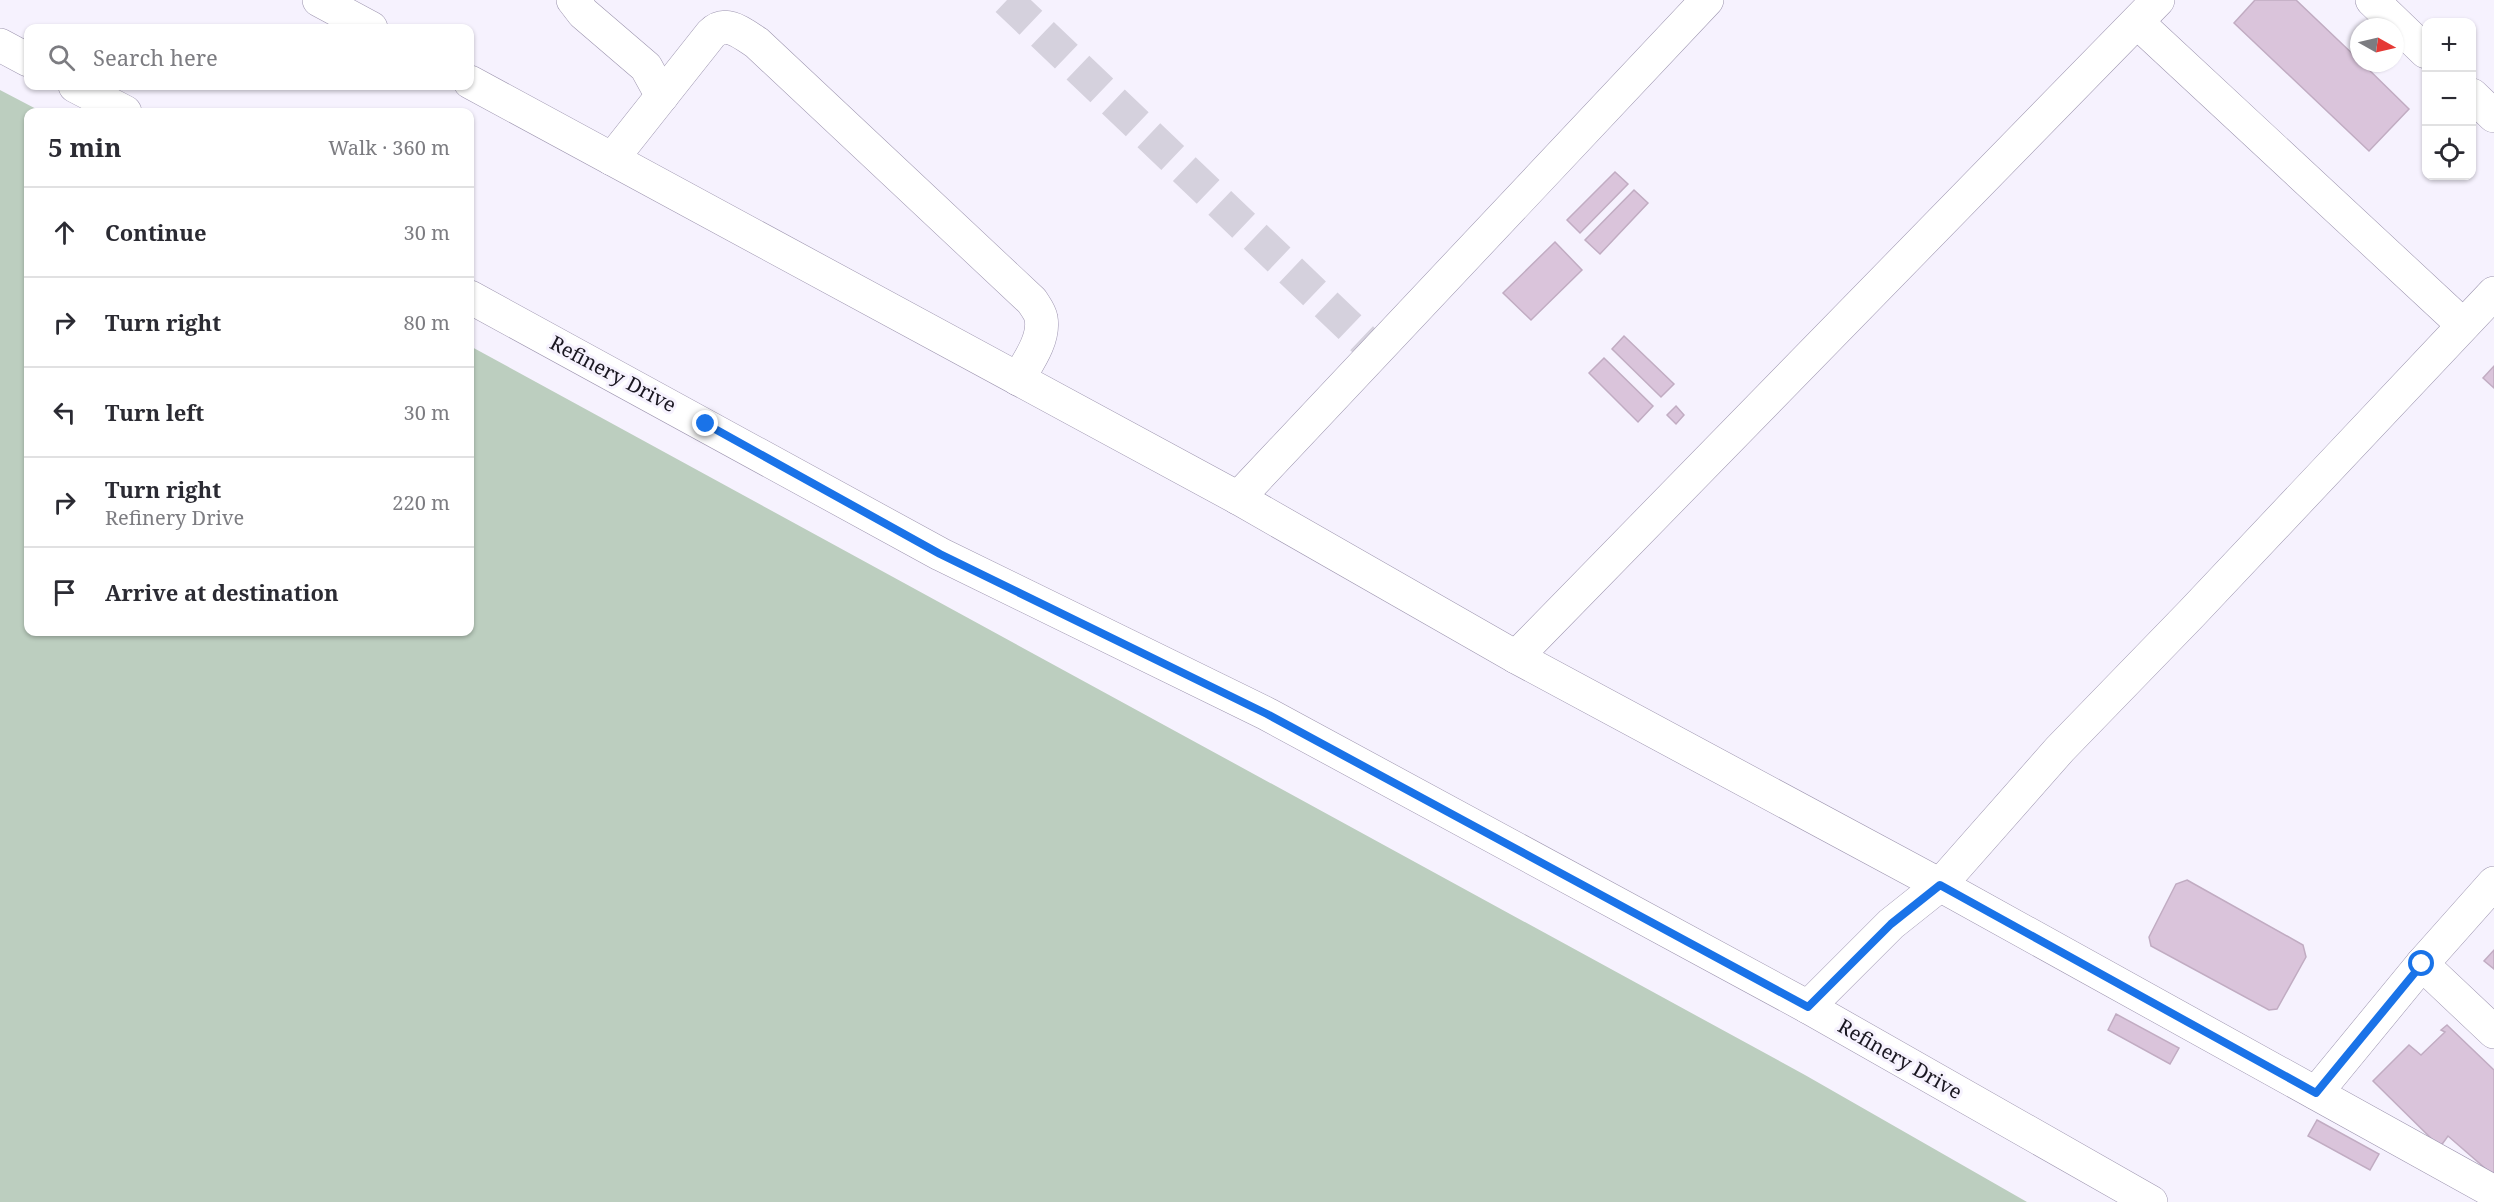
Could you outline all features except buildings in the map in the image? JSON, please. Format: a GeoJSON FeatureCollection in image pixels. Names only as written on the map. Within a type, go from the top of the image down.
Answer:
{"type":"FeatureCollection","features":[{"type":"Feature","properties":{"kind":"street"},"geometry":{"type":"LineString","coordinates":[[319,0],[364,24]]}},
{"type":"Feature","properties":{"kind":"street"},"geometry":{"type":"LineString","coordinates":[[573,0],[583,13],[646,66],[662,96]]}},
{"type":"Feature","properties":{"kind":"street"},"geometry":{"type":"LineString","coordinates":[[1238,498],[1707,0]]}},
{"type":"Feature","properties":{"kind":"street"},"geometry":{"type":"LineString","coordinates":[[2372,0],[2422,47]]}},
{"type":"Feature","properties":{"kind":"street"},"geometry":{"type":"LineString","coordinates":[[1516,657],[2148,11],[2463,325]]}},
{"type":"Feature","properties":{"kind":"street"},"geometry":{"type":"LineString","coordinates":[[612,159],[717,28],[726,27],[737,30],[757,43],[1032,301],[1041,316],[1041,328],[1036,346],[1018,379]]}},
{"type":"Feature","properties":{"kind":"street"},"geometry":{"type":"LineString","coordinates":[[0,45],[24,58]]}},
{"type":"Feature","properties":{"kind":"street"},"geometry":{"type":"LineString","coordinates":[[474,84],[1238,498],[1516,657],[1940,885],[2494,1192]]}},
{"type":"Feature","properties":{"kind":"street"},"geometry":{"type":"LineString","coordinates":[[83,90],[117,108]]}},
{"type":"Feature","properties":{"kind":"street"},"geometry":{"type":"LineString","coordinates":[[2476,99],[2494,116]]}},
{"type":"Feature","properties":{"kind":"street"},"geometry":{"type":"LineString","coordinates":[[1808,1007],[1891,924],[1940,885],[2060,749],[2192,613],[2494,293]]}},
{"type":"Feature","properties":{"kind":"street","name":"Refinery Drive"},"geometry":{"type":"LineString","coordinates":[[474,299],[940,554],[1267,714],[1808,1007],[2151,1202]]}},
{"type":"Feature","properties":{"kind":"street"},"geometry":{"type":"LineString","coordinates":[[2316,1093],[2422,964],[2494,883]]}},
{"type":"Feature","properties":{"kind":"street"},"geometry":{"type":"LineString","coordinates":[[2422,964],[2494,1032]]}},
{"type":"Feature","properties":{"kind":"green space"},"geometry":{"type":"Polygon","coordinates":[[[0,90],[34,108],[24,108],[24,636],[474,636],[474,348],[1805,1075],[2027,1202],[0,1202],[0,90]]]}},
{"type":"Feature","properties":{"kind":"tunnel"},"geometry":{"type":"LineString","coordinates":[[1007,0],[1375,351]]}},
{"type":"Feature","properties":{"kind":"route"},"geometry":{"type":"LineString","coordinates":[[706,424],[940,554],[1267,714],[1808,1007],[1891,924],[1940,885],[2316,1093],[2422,964]]}}]}
